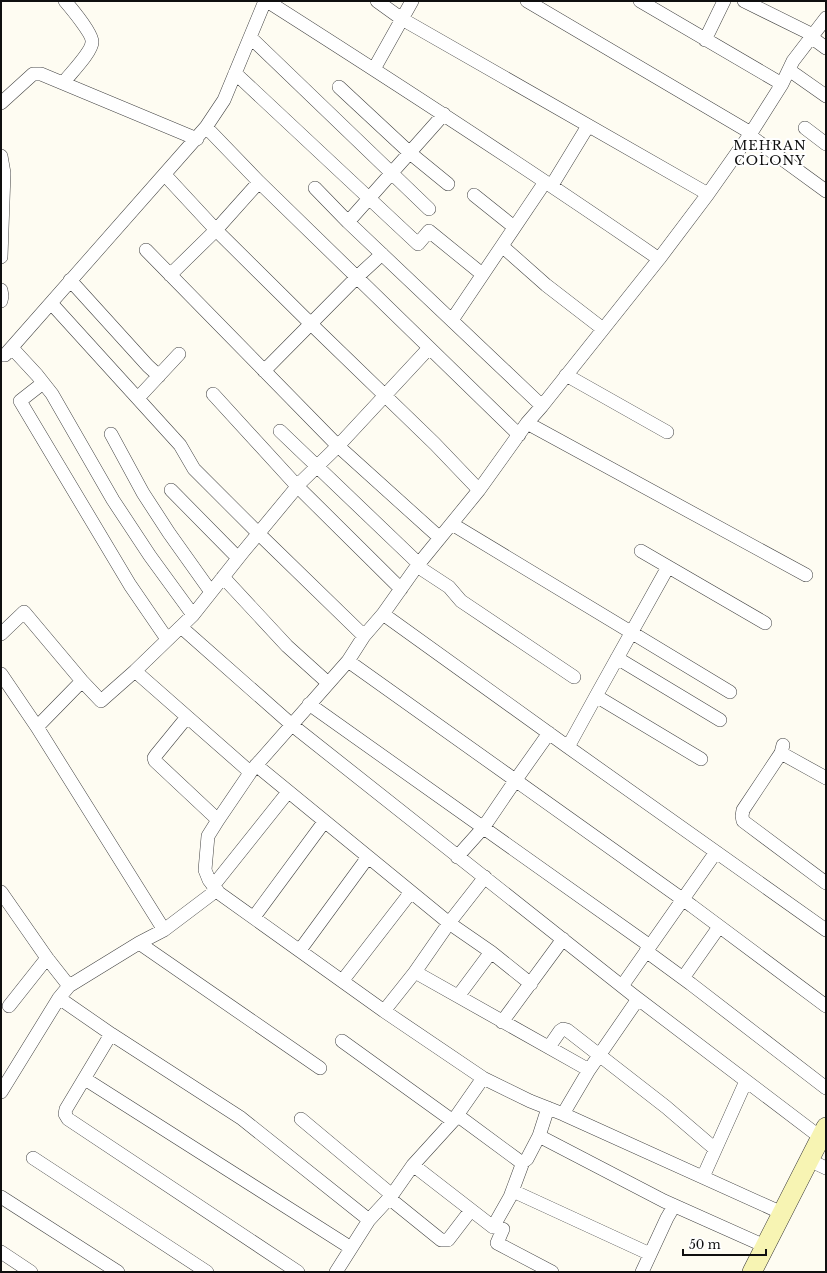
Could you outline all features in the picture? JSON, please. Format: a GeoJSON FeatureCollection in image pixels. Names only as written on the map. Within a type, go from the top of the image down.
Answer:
{"type":"FeatureCollection","features":[{"type":"Feature","properties":{"kind":"street"},"geometry":{"type":"LineString","coordinates":[[64,82],[85,56],[92,42],[92,39],[80,20],[65,1]]}},
{"type":"Feature","properties":{"kind":"street"},"geometry":{"type":"LineString","coordinates":[[193,615],[150,556],[113,500],[52,394],[43,383],[6,351],[51,303],[206,127],[224,100],[266,1],[444,114],[659,259]]}},
{"type":"Feature","properties":{"kind":"street"},"geometry":{"type":"LineString","coordinates":[[376,1],[402,19],[708,194]]}},
{"type":"Feature","properties":{"kind":"street"},"geometry":{"type":"LineString","coordinates":[[374,69],[412,1]]}},
{"type":"Feature","properties":{"kind":"street"},"geometry":{"type":"LineString","coordinates":[[527,1],[750,134],[826,191]]}},
{"type":"Feature","properties":{"kind":"street"},"geometry":{"type":"LineString","coordinates":[[640,1],[782,84]]}},
{"type":"Feature","properties":{"kind":"street"},"geometry":{"type":"LineString","coordinates":[[705,40],[724,1]]}},
{"type":"Feature","properties":{"kind":"street"},"geometry":{"type":"LineString","coordinates":[[744,1],[812,36],[826,48]]}},
{"type":"Feature","properties":{"kind":"street"},"geometry":{"type":"LineString","coordinates":[[782,1213],[563,1114],[530,1101],[483,1078],[219,893],[209,880],[205,870],[205,861],[208,836],[253,769],[348,661],[364,636],[383,614],[418,565],[479,490],[527,423],[659,259],[708,194],[750,134],[782,84],[793,61],[826,18]]}},
{"type":"Feature","properties":{"kind":"street"},"geometry":{"type":"LineString","coordinates":[[250,37],[429,210]]}},
{"type":"Feature","properties":{"kind":"street"},"geometry":{"type":"LineString","coordinates":[[789,70],[826,96]]}},
{"type":"Feature","properties":{"kind":"street"},"geometry":{"type":"LineString","coordinates":[[235,73],[418,244],[429,231],[482,274]]}},
{"type":"Feature","properties":{"kind":"street"},"geometry":{"type":"LineString","coordinates":[[1,103],[33,74],[41,74],[64,82],[197,139]]}},
{"type":"Feature","properties":{"kind":"street"},"geometry":{"type":"LineString","coordinates":[[340,87],[410,153],[448,184]]}},
{"type":"Feature","properties":{"kind":"street"},"geometry":{"type":"LineString","coordinates":[[348,222],[444,114]]}},
{"type":"Feature","properties":{"kind":"street"},"geometry":{"type":"LineString","coordinates":[[452,320],[514,227],[548,183],[588,126]]}},
{"type":"Feature","properties":{"kind":"street"},"geometry":{"type":"LineString","coordinates":[[206,127],[259,182],[519,435]]}},
{"type":"Feature","properties":{"kind":"street"},"geometry":{"type":"LineString","coordinates":[[805,128],[826,144]]}},
{"type":"Feature","properties":{"kind":"street"},"geometry":{"type":"LineString","coordinates":[[1,156],[4,173],[1,257]]}},
{"type":"Feature","properties":{"kind":"street"},"geometry":{"type":"LineString","coordinates":[[165,175],[216,230],[311,324],[386,395],[479,490]]}},
{"type":"Feature","properties":{"kind":"street"},"geometry":{"type":"LineString","coordinates":[[170,275],[216,230],[259,182]]}},
{"type":"Feature","properties":{"kind":"street"},"geometry":{"type":"LineString","coordinates":[[315,188],[348,222],[542,406]]}},
{"type":"Feature","properties":{"kind":"street"},"geometry":{"type":"LineString","coordinates":[[474,194],[514,227]]}},
{"type":"Feature","properties":{"kind":"street"},"geometry":{"type":"LineString","coordinates":[[502,246],[546,285],[603,329]]}},
{"type":"Feature","properties":{"kind":"street"},"geometry":{"type":"LineString","coordinates":[[146,250],[338,446],[440,538]]}},
{"type":"Feature","properties":{"kind":"street"},"geometry":{"type":"LineString","coordinates":[[264,371],[356,277],[382,254]]}},
{"type":"Feature","properties":{"kind":"street"},"geometry":{"type":"LineString","coordinates":[[70,280],[148,366],[159,376]]}},
{"type":"Feature","properties":{"kind":"street"},"geometry":{"type":"LineString","coordinates":[[51,303],[180,445],[194,469],[258,534],[364,636]]}},
{"type":"Feature","properties":{"kind":"street"},"geometry":{"type":"LineString","coordinates":[[4,625],[24,612],[82,681],[101,701],[135,671],[193,615],[238,558],[298,487],[429,348]]}},
{"type":"Feature","properties":{"kind":"street"},"geometry":{"type":"LineString","coordinates":[[138,398],[179,354]]}},
{"type":"Feature","properties":{"kind":"street"},"geometry":{"type":"LineString","coordinates":[[566,375],[667,432]]}},
{"type":"Feature","properties":{"kind":"street"},"geometry":{"type":"LineString","coordinates":[[43,383],[20,401],[130,585],[167,639]]}},
{"type":"Feature","properties":{"kind":"street"},"geometry":{"type":"LineString","coordinates":[[213,394],[298,487],[401,589]]}},
{"type":"Feature","properties":{"kind":"street"},"geometry":{"type":"LineString","coordinates":[[527,423],[806,575]]}},
{"type":"Feature","properties":{"kind":"street"},"geometry":{"type":"LineString","coordinates":[[280,431],[418,565],[449,587],[461,601],[574,676]]}},
{"type":"Feature","properties":{"kind":"street"},"geometry":{"type":"LineString","coordinates":[[111,434],[143,493],[169,533],[211,592]]}},
{"type":"Feature","properties":{"kind":"street"},"geometry":{"type":"LineString","coordinates":[[171,490],[238,558]]}},
{"type":"Feature","properties":{"kind":"street"},"geometry":{"type":"LineString","coordinates":[[452,524],[730,692]]}},
{"type":"Feature","properties":{"kind":"street"},"geometry":{"type":"LineString","coordinates":[[640,551],[766,623]]}},
{"type":"Feature","properties":{"kind":"street"},"geometry":{"type":"LineString","coordinates":[[568,747],[668,567]]}},
{"type":"Feature","properties":{"kind":"street"},"geometry":{"type":"LineString","coordinates":[[223,577],[287,646],[328,683]]}},
{"type":"Feature","properties":{"kind":"street"},"geometry":{"type":"LineString","coordinates":[[383,614],[826,930]]}},
{"type":"Feature","properties":{"kind":"street"},"geometry":{"type":"LineString","coordinates":[[180,627],[292,725],[638,999],[746,1081],[823,1132],[818,1164],[782,1213],[752,1272]]}},
{"type":"Feature","properties":{"kind":"street"},"geometry":{"type":"LineString","coordinates":[[617,658],[720,720]]}},
{"type":"Feature","properties":{"kind":"street"},"geometry":{"type":"LineString","coordinates":[[348,661],[683,900],[826,1006]]}},
{"type":"Feature","properties":{"kind":"street"},"geometry":{"type":"LineString","coordinates":[[135,671],[187,717],[253,769],[288,792],[449,923],[491,952],[531,984]]}},
{"type":"Feature","properties":{"kind":"street"},"geometry":{"type":"LineString","coordinates":[[1,674],[37,726],[164,930]]}},
{"type":"Feature","properties":{"kind":"street"},"geometry":{"type":"LineString","coordinates":[[37,726],[82,681]]}},
{"type":"Feature","properties":{"kind":"street"},"geometry":{"type":"LineString","coordinates":[[596,696],[701,759]]}},
{"type":"Feature","properties":{"kind":"street"},"geometry":{"type":"LineString","coordinates":[[309,704],[483,828],[648,949],[683,978],[826,1088]]}},
{"type":"Feature","properties":{"kind":"street"},"geometry":{"type":"LineString","coordinates":[[187,717],[156,755],[155,761],[218,820]]}},
{"type":"Feature","properties":{"kind":"street"},"geometry":{"type":"LineString","coordinates":[[457,856],[483,828],[549,733]]}},
{"type":"Feature","properties":{"kind":"street"},"geometry":{"type":"LineString","coordinates":[[826,778],[782,749],[743,810],[742,816],[743,822],[826,883]]}},
{"type":"Feature","properties":{"kind":"street"},"geometry":{"type":"LineString","coordinates":[[1,1092],[68,986],[139,943],[164,930],[215,888],[288,792]]}},
{"type":"Feature","properties":{"kind":"street"},"geometry":{"type":"LineString","coordinates":[[254,917],[324,822]]}},
{"type":"Feature","properties":{"kind":"street"},"geometry":{"type":"LineString","coordinates":[[622,986],[716,852]]}},
{"type":"Feature","properties":{"kind":"street"},"geometry":{"type":"LineString","coordinates":[[300,950],[368,857]]}},
{"type":"Feature","properties":{"kind":"street"},"geometry":{"type":"LineString","coordinates":[[384,1010],[415,972],[449,923],[485,877]]}},
{"type":"Feature","properties":{"kind":"street"},"geometry":{"type":"LineString","coordinates":[[1,892],[68,986]]}},
{"type":"Feature","properties":{"kind":"street"},"geometry":{"type":"LineString","coordinates":[[343,980],[411,892]]}},
{"type":"Feature","properties":{"kind":"street"},"geometry":{"type":"LineString","coordinates":[[683,978],[719,927]]}},
{"type":"Feature","properties":{"kind":"street"},"geometry":{"type":"LineString","coordinates":[[502,1022],[563,940]]}},
{"type":"Feature","properties":{"kind":"street"},"geometry":{"type":"LineString","coordinates":[[139,943],[320,1068]]}},
{"type":"Feature","properties":{"kind":"street"},"geometry":{"type":"LineString","coordinates":[[458,995],[491,952]]}},
{"type":"Feature","properties":{"kind":"street"},"geometry":{"type":"LineString","coordinates":[[9,1006],[47,958]]}},
{"type":"Feature","properties":{"kind":"street"},"geometry":{"type":"LineString","coordinates":[[415,972],[589,1070]]}},
{"type":"Feature","properties":{"kind":"street"},"geometry":{"type":"LineString","coordinates":[[59,998],[242,1118],[369,1220]]}},
{"type":"Feature","properties":{"kind":"street"},"geometry":{"type":"LineString","coordinates":[[563,1114],[589,1070],[638,999]]}},
{"type":"Feature","properties":{"kind":"street"},"geometry":{"type":"LineString","coordinates":[[549,1047],[560,1030],[566,1030],[666,1107],[715,1149]]}},
{"type":"Feature","properties":{"kind":"street"},"geometry":{"type":"LineString","coordinates":[[112,1034],[66,1109],[68,1119],[298,1272]]}},
{"type":"Feature","properties":{"kind":"street"},"geometry":{"type":"LineString","coordinates":[[342,1041],[455,1118],[523,1162]]}},
{"type":"Feature","properties":{"kind":"street"},"geometry":{"type":"LineString","coordinates":[[336,1272],[369,1220],[390,1196],[413,1165],[455,1118],[483,1078]]}},
{"type":"Feature","properties":{"kind":"street"},"geometry":{"type":"LineString","coordinates":[[85,1079],[351,1248]]}},
{"type":"Feature","properties":{"kind":"street"},"geometry":{"type":"LineString","coordinates":[[703,1177],[746,1081]]}},
{"type":"Feature","properties":{"kind":"street"},"geometry":{"type":"LineString","coordinates":[[493,1227],[510,1197],[523,1162],[527,1159],[539,1136],[548,1108]]}},
{"type":"Feature","properties":{"kind":"street"},"geometry":{"type":"LineString","coordinates":[[301,1119],[441,1240],[448,1240],[471,1210]]}},
{"type":"Feature","properties":{"kind":"street"},"geometry":{"type":"LineString","coordinates":[[539,1136],[664,1202],[765,1246]]}},
{"type":"Feature","properties":{"kind":"street"},"geometry":{"type":"LineString","coordinates":[[33,1158],[207,1272]]}},
{"type":"Feature","properties":{"kind":"street"},"geometry":{"type":"LineString","coordinates":[[413,1165],[493,1227],[503,1229],[497,1243],[552,1272]]}},
{"type":"Feature","properties":{"kind":"street"},"geometry":{"type":"LineString","coordinates":[[512,1191],[650,1254]]}},
{"type":"Feature","properties":{"kind":"street"},"geometry":{"type":"LineString","coordinates":[[3,1202],[118,1272]]}},
{"type":"Feature","properties":{"kind":"street"},"geometry":{"type":"LineString","coordinates":[[642,1272],[674,1206]]}},
{"type":"Feature","properties":{"kind":"street"},"geometry":{"type":"LineString","coordinates":[[1,1252],[31,1272]]}},
{"type":"Feature","properties":{"kind":"district","name":"MEHRAN COLONY"},"geometry":{"type":"Point","coordinates":[770,152]}}]}
